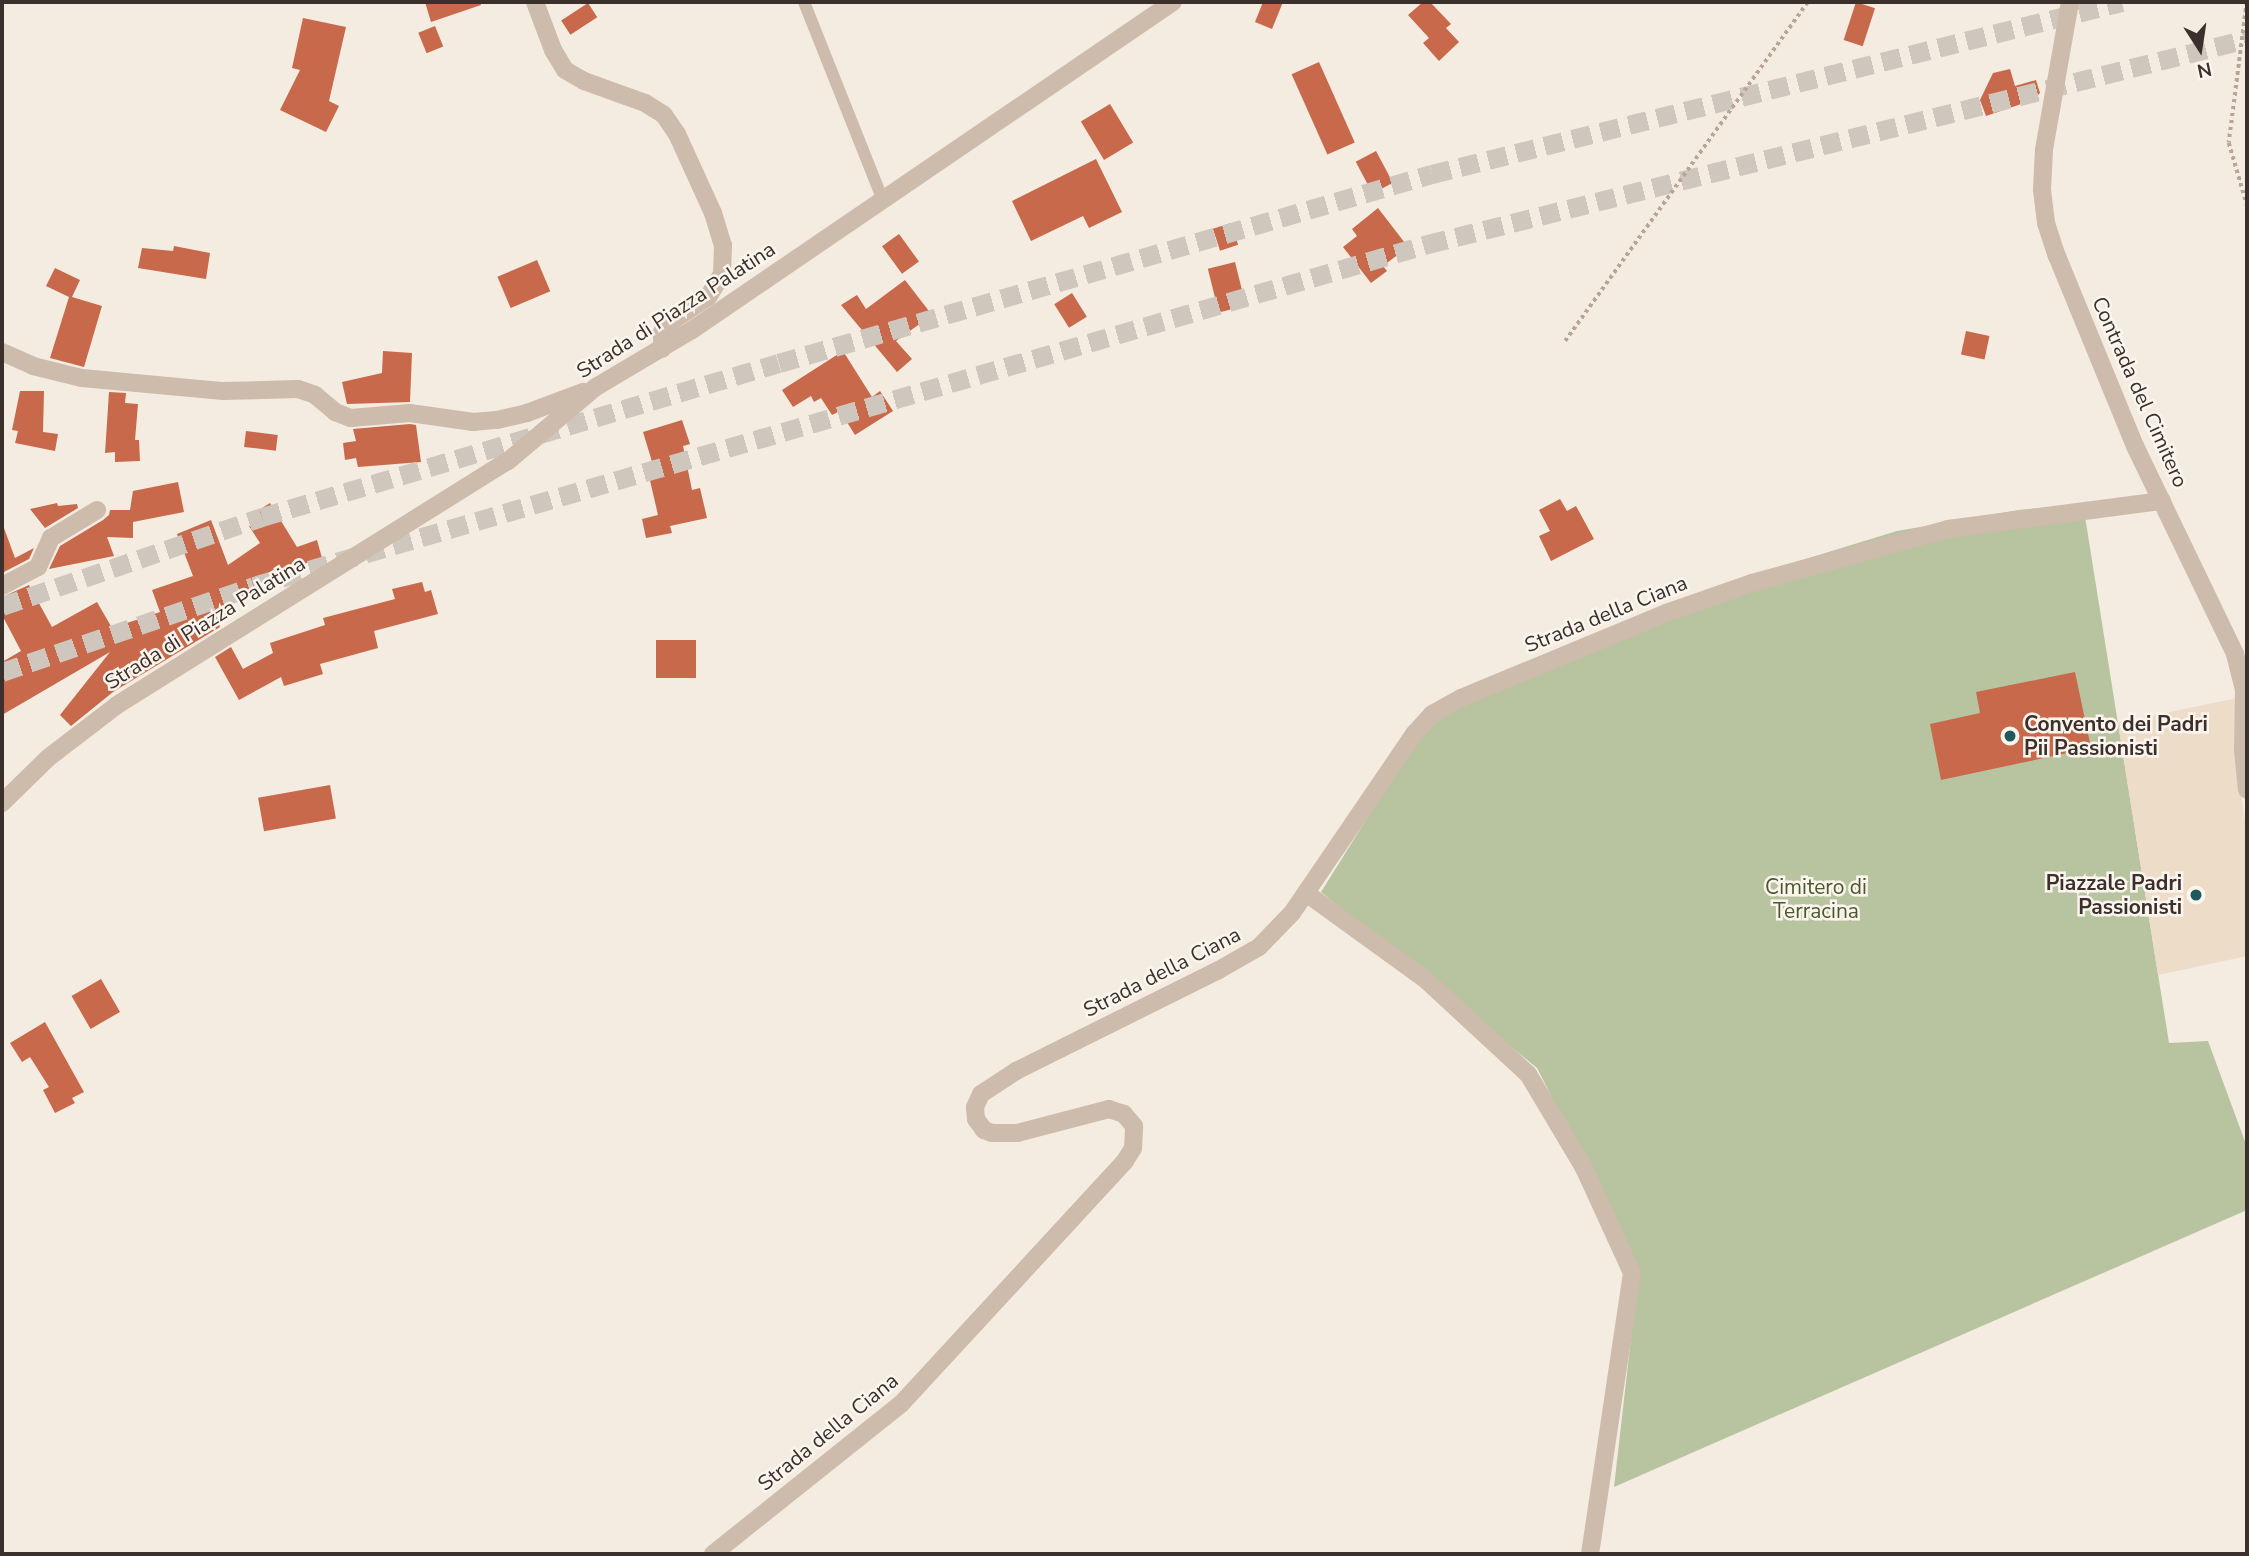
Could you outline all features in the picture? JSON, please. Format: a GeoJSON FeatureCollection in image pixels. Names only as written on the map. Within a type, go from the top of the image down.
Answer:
{"type":"FeatureCollection","features":[{"type":"Feature","properties":{"kind":"street"},"geometry":{"type":"LineString","coordinates":[[536,2],[553,50],[565,70],[584,81],[645,103],[664,115],[677,134],[713,212],[724,256],[719,283],[702,302],[666,325],[662,332],[662,349]]}},
{"type":"Feature","properties":{"kind":"street","name":"Strada di Piazza Palatina"},"geometry":{"type":"LineString","coordinates":[[2,803],[48,758],[117,705],[508,461],[596,387],[662,349],[1172,2]]}},
{"type":"Feature","properties":{"kind":"street","name":"Contrada del Cimitero"},"geometry":{"type":"LineString","coordinates":[[2070,2],[2045,140],[2042,190],[2046,223],[2057,257],[2135,446],[2239,666],[2244,689],[2243,750],[2247,790]]}},
{"type":"Feature","properties":{"kind":"street"},"geometry":{"type":"LineString","coordinates":[[2,352],[33,366],[82,378],[223,391],[298,389],[315,395],[335,412],[351,418],[410,413],[473,422],[497,421],[527,413],[596,387]]}},
{"type":"Feature","properties":{"kind":"street","name":"Strada della Ciana"},"geometry":{"type":"LineString","coordinates":[[713,1554],[901,1404],[1125,1161],[1133,1148],[1134,1126],[1124,1114],[1109,1109],[1017,1133],[992,1133],[984,1130],[976,1119],[975,1107],[981,1094],[1016,1071],[1247,955],[1277,931],[1420,726],[1432,714],[1461,698],[1684,606],[1765,579],[1948,529],[2162,501]]}},
{"type":"Feature","properties":{"kind":"street"},"geometry":{"type":"LineString","coordinates":[[2,586],[38,567],[51,538],[97,510]]}},
{"type":"Feature","properties":{"kind":"street"},"geometry":{"type":"LineString","coordinates":[[1306,893],[1426,980],[1528,1074],[1584,1168],[1632,1273],[1590,1554]]}},
{"type":"Feature","properties":{"kind":"lane"},"geometry":{"type":"LineString","coordinates":[[804,2],[883,201]]}},
{"type":"Feature","properties":{"kind":"path"},"geometry":{"type":"LineString","coordinates":[[1565,341],[1808,2]]}},
{"type":"Feature","properties":{"kind":"path"},"geometry":{"type":"LineString","coordinates":[[2247,2],[2230,143],[2247,205]]}},
{"type":"Feature","properties":{"kind":"green space","name":"Cimitero di Terracina"},"geometry":{"type":"Polygon","coordinates":[[[2083,504],[2169,1043],[2208,1041],[2247,1147],[2247,1210],[1614,1487],[1639,1268],[1537,1068],[1321,892],[1431,716],[1711,588],[1897,531],[2019,510],[2083,504]]]}},
{"type":"Feature","properties":{"kind":"shaded area","name":"Piazzale Padri Passionisti"},"geometry":{"type":"Polygon","coordinates":[[[2237,698],[2234,745],[2247,834],[2247,956],[2158,975],[2118,723],[2237,698]]]}},
{"type":"Feature","properties":{"kind":"building"},"geometry":{"type":"Polygon","coordinates":[[[425,2],[480,2],[481,5],[431,22],[425,2]]]}},
{"type":"Feature","properties":{"kind":"building"},"geometry":{"type":"Polygon","coordinates":[[[1263,2],[1283,2],[1272,29],[1255,22],[1263,2]]]}},
{"type":"Feature","properties":{"kind":"building"},"geometry":{"type":"Polygon","coordinates":[[[1423,2],[1430,2],[1451,24],[1446,28],[1459,42],[1439,61],[1423,43],[1429,38],[1408,15],[1423,2]]]}},
{"type":"Feature","properties":{"kind":"building"},"geometry":{"type":"Polygon","coordinates":[[[1856,2],[1875,8],[1863,46],[1844,40],[1856,2]]]}},
{"type":"Feature","properties":{"kind":"building"},"geometry":{"type":"Polygon","coordinates":[[[588,3],[597,17],[570,35],[561,20],[588,3]]]}},
{"type":"Feature","properties":{"kind":"building"},"geometry":{"type":"Polygon","coordinates":[[[303,18],[346,27],[329,101],[339,106],[326,132],[280,110],[300,70],[292,68],[303,18]]]}},
{"type":"Feature","properties":{"kind":"building"},"geometry":{"type":"Polygon","coordinates":[[[435,26],[443,46],[427,53],[418,33],[435,26]]]}},
{"type":"Feature","properties":{"kind":"building"},"geometry":{"type":"Polygon","coordinates":[[[1319,62],[1355,142],[1327,155],[1292,74],[1319,62]]]}},
{"type":"Feature","properties":{"kind":"building"},"geometry":{"type":"Polygon","coordinates":[[[2010,69],[2015,86],[2036,80],[2040,93],[2033,100],[1986,116],[1980,100],[1993,73],[2010,69]]]}},
{"type":"Feature","properties":{"kind":"building"},"geometry":{"type":"Polygon","coordinates":[[[1110,104],[1133,143],[1104,160],[1081,122],[1110,104]]]}},
{"type":"Feature","properties":{"kind":"building"},"geometry":{"type":"Polygon","coordinates":[[[1376,151],[1393,183],[1373,194],[1356,162],[1376,151]]]}},
{"type":"Feature","properties":{"kind":"building"},"geometry":{"type":"Polygon","coordinates":[[[1096,159],[1122,212],[1089,228],[1083,216],[1031,241],[1012,201],[1096,159]]]}},
{"type":"Feature","properties":{"kind":"building"},"geometry":{"type":"Polygon","coordinates":[[[1378,208],[1408,247],[1383,266],[1387,271],[1371,283],[1343,247],[1357,236],[1352,229],[1378,208]]]}},
{"type":"Feature","properties":{"kind":"building"},"geometry":{"type":"Polygon","coordinates":[[[1231,223],[1238,245],[1220,251],[1213,229],[1231,223]]]}},
{"type":"Feature","properties":{"kind":"building"},"geometry":{"type":"Polygon","coordinates":[[[899,234],[919,262],[902,274],[882,246],[899,234]]]}},
{"type":"Feature","properties":{"kind":"building"},"geometry":{"type":"Polygon","coordinates":[[[174,246],[210,253],[206,279],[138,268],[142,248],[173,251],[174,246]]]}},
{"type":"Feature","properties":{"kind":"building"},"geometry":{"type":"Polygon","coordinates":[[[537,260],[550,291],[511,308],[497,277],[537,260]]]}},
{"type":"Feature","properties":{"kind":"building"},"geometry":{"type":"Polygon","coordinates":[[[1235,262],[1246,306],[1219,312],[1208,269],[1235,262]]]}},
{"type":"Feature","properties":{"kind":"building"},"geometry":{"type":"Polygon","coordinates":[[[55,268],[80,280],[72,297],[102,306],[84,367],[50,358],[69,297],[46,286],[55,268]]]}},
{"type":"Feature","properties":{"kind":"building"},"geometry":{"type":"Polygon","coordinates":[[[905,280],[932,315],[896,341],[912,359],[897,372],[841,305],[857,295],[866,309],[905,280]]]}},
{"type":"Feature","properties":{"kind":"building"},"geometry":{"type":"Polygon","coordinates":[[[1072,293],[1087,317],[1069,328],[1054,304],[1072,293]]]}},
{"type":"Feature","properties":{"kind":"building"},"geometry":{"type":"Polygon","coordinates":[[[1966,331],[1989,336],[1984,359],[1961,354],[1966,331]]]}},
{"type":"Feature","properties":{"kind":"building"},"geometry":{"type":"Polygon","coordinates":[[[383,351],[412,353],[410,402],[347,404],[342,382],[382,373],[383,351]]]}},
{"type":"Feature","properties":{"kind":"building"},"geometry":{"type":"Polygon","coordinates":[[[843,351],[872,397],[880,391],[893,411],[855,435],[840,411],[832,415],[821,398],[814,402],[811,396],[793,407],[782,390],[843,351]]]}},
{"type":"Feature","properties":{"kind":"building"},"geometry":{"type":"Polygon","coordinates":[[[20,391],[44,391],[43,432],[58,434],[55,451],[15,443],[18,431],[12,430],[20,391]]]}},
{"type":"Feature","properties":{"kind":"building"},"geometry":{"type":"Polygon","coordinates":[[[109,392],[126,393],[125,403],[138,404],[135,440],[139,440],[140,461],[115,462],[115,452],[105,453],[109,392]]]}},
{"type":"Feature","properties":{"kind":"building"},"geometry":{"type":"Polygon","coordinates":[[[682,420],[690,444],[683,446],[692,490],[700,488],[707,518],[670,526],[672,533],[646,538],[642,519],[658,515],[649,476],[656,475],[643,432],[682,420]]]}},
{"type":"Feature","properties":{"kind":"building"},"geometry":{"type":"Polygon","coordinates":[[[416,425],[421,462],[358,467],[356,458],[345,460],[343,443],[356,441],[353,429],[416,425]]]}},
{"type":"Feature","properties":{"kind":"building"},"geometry":{"type":"Polygon","coordinates":[[[246,431],[278,435],[276,451],[244,447],[246,431]]]}},
{"type":"Feature","properties":{"kind":"building"},"geometry":{"type":"Polygon","coordinates":[[[178,482],[184,512],[133,522],[133,538],[107,537],[114,556],[49,569],[60,546],[103,520],[110,510],[130,510],[133,491],[178,482]]]}},
{"type":"Feature","properties":{"kind":"building"},"geometry":{"type":"Polygon","coordinates":[[[1560,499],[1567,511],[1576,506],[1594,539],[1551,561],[1539,536],[1550,531],[1539,510],[1560,499]]]}},
{"type":"Feature","properties":{"kind":"building"},"geometry":{"type":"Polygon","coordinates":[[[57,503],[58,506],[77,504],[78,508],[45,528],[30,509],[57,503]]]}},
{"type":"Feature","properties":{"kind":"building"},"geometry":{"type":"Polygon","coordinates":[[[270,503],[297,547],[317,540],[322,558],[276,573],[216,614],[220,627],[113,692],[71,726],[60,715],[110,652],[2,715],[2,662],[21,651],[2,615],[2,597],[29,585],[52,627],[97,602],[112,628],[160,612],[152,590],[193,576],[177,534],[211,520],[228,565],[260,543],[249,526],[254,523],[250,516],[270,503]]]}},
{"type":"Feature","properties":{"kind":"building"},"geometry":{"type":"Polygon","coordinates":[[[4,528],[15,558],[34,548],[29,559],[2,573],[2,529],[4,528]]]}},
{"type":"Feature","properties":{"kind":"building"},"geometry":{"type":"Polygon","coordinates":[[[422,582],[425,592],[431,590],[438,614],[374,631],[378,648],[320,664],[323,674],[284,686],[281,677],[239,700],[215,657],[231,647],[243,669],[273,653],[270,643],[325,625],[323,618],[395,599],[392,589],[422,582]]]}},
{"type":"Feature","properties":{"kind":"building"},"geometry":{"type":"Polygon","coordinates":[[[656,640],[696,640],[696,678],[656,678],[656,640]]]}},
{"type":"Feature","properties":{"kind":"building","name":"Convento dei Padri Pii Passionisti"},"geometry":{"type":"Polygon","coordinates":[[[2075,672],[2091,748],[1941,780],[1930,724],[1980,713],[1976,692],[2075,672]]]}},
{"type":"Feature","properties":{"kind":"building"},"geometry":{"type":"Polygon","coordinates":[[[330,785],[336,818],[264,831],[258,798],[330,785]]]}},
{"type":"Feature","properties":{"kind":"building"},"geometry":{"type":"Polygon","coordinates":[[[101,979],[120,1012],[91,1029],[72,996],[101,979]]]}},
{"type":"Feature","properties":{"kind":"building"},"geometry":{"type":"Polygon","coordinates":[[[45,1022],[84,1092],[72,1098],[75,1103],[55,1113],[43,1090],[49,1087],[30,1057],[22,1062],[10,1043],[45,1022]]]}},
{"type":"Feature","properties":{"kind":"tunnel"},"geometry":{"type":"LineString","coordinates":[[2,606],[262,517],[779,363],[1432,174],[2122,2]]}},
{"type":"Feature","properties":{"kind":"tunnel"},"geometry":{"type":"LineString","coordinates":[[2,672],[254,586],[1428,244],[2247,39]]}},
{"type":"Feature","properties":{"kind":"place","name":"Convento dei Padri Pii Passionisti"},"geometry":{"type":"Point","coordinates":[2010,736]}},
{"type":"Feature","properties":{"kind":"place","name":"Piazzale Padri Passionisti"},"geometry":{"type":"Point","coordinates":[2196,895]}}]}
